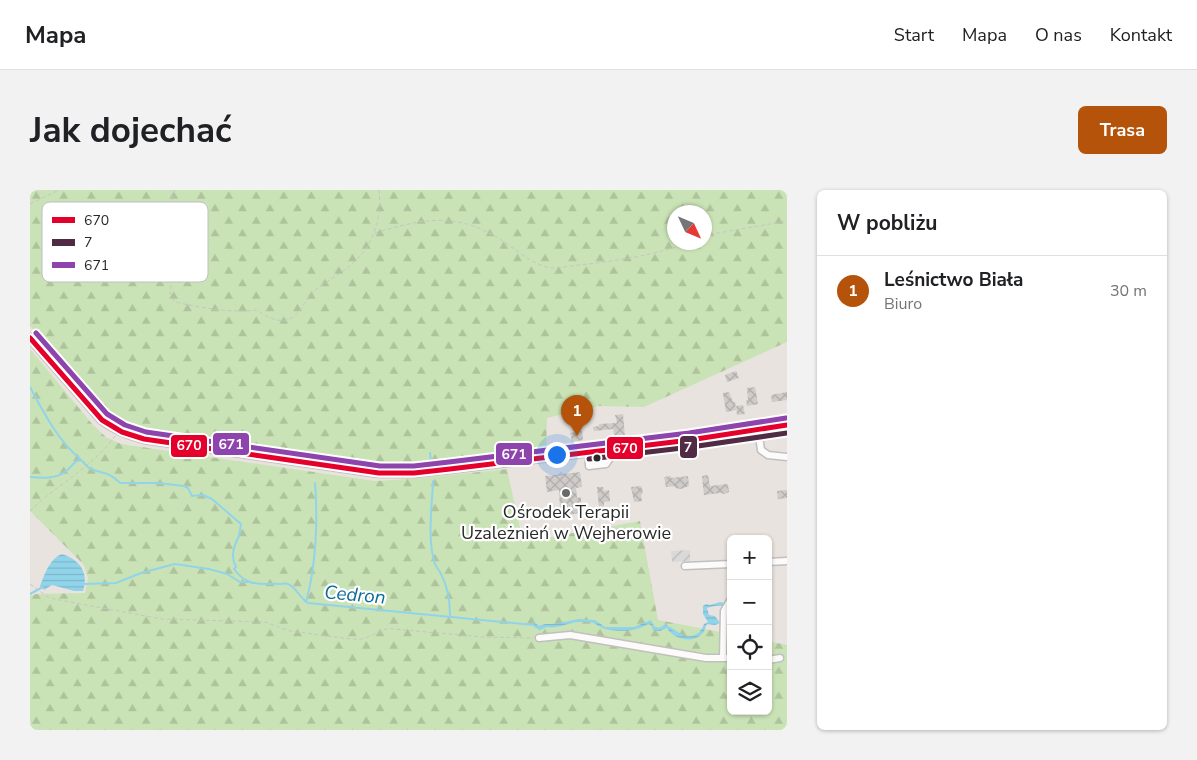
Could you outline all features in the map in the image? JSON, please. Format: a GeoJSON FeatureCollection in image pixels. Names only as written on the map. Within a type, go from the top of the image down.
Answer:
{"type":"FeatureCollection","features":[{"type":"Feature","properties":{"kind":"main road"},"geometry":{"type":"LineString","coordinates":[[30,338],[102,420],[118,430],[144,439],[379,473],[414,473],[787,430]]}},
{"type":"Feature","properties":{"kind":"main road"},"geometry":{"type":"LineString","coordinates":[[758,432],[787,425]]}},
{"type":"Feature","properties":{"kind":"street"},"geometry":{"type":"LineString","coordinates":[[758,432],[762,450],[768,455],[787,457]]}},
{"type":"Feature","properties":{"kind":"street"},"geometry":{"type":"LineString","coordinates":[[588,452],[588,466],[606,464],[610,458],[611,449]]}},
{"type":"Feature","properties":{"kind":"street"},"geometry":{"type":"LineString","coordinates":[[772,562],[787,561]]}},
{"type":"Feature","properties":{"kind":"street"},"geometry":{"type":"LineString","coordinates":[[685,566],[727,564]]}},
{"type":"Feature","properties":{"kind":"street"},"geometry":{"type":"LineString","coordinates":[[723,658],[723,637],[727,606]]}},
{"type":"Feature","properties":{"kind":"street"},"geometry":{"type":"LineString","coordinates":[[539,638],[570,635],[692,656],[727,658]]}},
{"type":"Feature","properties":{"kind":"street"},"geometry":{"type":"LineString","coordinates":[[772,659],[780,658]]}},
{"type":"Feature","properties":{"kind":"path"},"geometry":{"type":"LineString","coordinates":[[30,204],[59,190]]}},
{"type":"Feature","properties":{"kind":"path"},"geometry":{"type":"LineString","coordinates":[[172,202],[175,190]]}},
{"type":"Feature","properties":{"kind":"path"},"geometry":{"type":"LineString","coordinates":[[171,282],[170,293],[175,302],[205,309],[237,312],[257,310],[269,319],[278,321],[288,319],[299,312],[313,291],[354,263],[373,238],[380,205],[379,190]]}},
{"type":"Feature","properties":{"kind":"path"},"geometry":{"type":"LineString","coordinates":[[374,233],[406,224],[438,219],[464,222],[500,239],[534,262],[552,268],[644,256],[667,249]]}},
{"type":"Feature","properties":{"kind":"path"},"geometry":{"type":"LineString","coordinates":[[712,235],[787,221]]}},
{"type":"Feature","properties":{"kind":"path"},"geometry":{"type":"LineString","coordinates":[[30,511],[53,490],[92,460],[114,438],[118,430]]}},
{"type":"Feature","properties":{"kind":"path"},"geometry":{"type":"LineString","coordinates":[[30,584],[48,597],[162,619],[265,622],[290,631],[341,638],[363,639],[386,629],[392,629],[483,637],[539,638]]}},
{"type":"Feature","properties":{"kind":"shaded area"},"geometry":{"type":"Polygon","coordinates":[[[690,550],[690,561],[672,562],[671,551],[690,550]]]}},
{"type":"Feature","properties":{"kind":"green space"},"geometry":{"type":"Polygon","coordinates":[[[30,190],[787,190],[787,342],[644,407],[598,406],[547,418],[546,454],[423,462],[361,462],[126,428],[116,423],[30,326],[30,190]]]}},
{"type":"Feature","properties":{"kind":"green space"},"geometry":{"type":"Polygon","coordinates":[[[30,349],[93,425],[106,437],[121,444],[375,481],[507,469],[523,542],[640,521],[658,620],[727,633],[727,715],[772,715],[772,642],[787,645],[787,730],[30,730],[30,596],[36,594],[85,593],[88,578],[84,565],[30,511],[30,349]]]}},
{"type":"Feature","properties":{"kind":"water"},"geometry":{"type":"Polygon","coordinates":[[[62,554],[74,560],[82,568],[85,578],[83,591],[74,591],[52,585],[44,590],[40,586],[51,563],[62,554]]]}},
{"type":"Feature","properties":{"kind":"water"},"geometry":{"type":"Polygon","coordinates":[[[720,602],[726,603],[727,609],[720,606],[707,608],[709,615],[715,616],[720,623],[715,625],[707,624],[702,634],[692,639],[677,637],[669,632],[667,628],[660,631],[653,630],[651,625],[648,624],[638,629],[616,631],[602,628],[594,623],[578,622],[540,630],[534,627],[533,617],[535,623],[539,626],[579,619],[595,620],[605,627],[634,627],[651,620],[654,626],[659,628],[666,624],[684,636],[692,636],[696,635],[704,624],[708,622],[703,614],[703,606],[706,604],[710,605],[720,602]]]}},
{"type":"Feature","properties":{"kind":"building"},"geometry":{"type":"Polygon","coordinates":[[[736,371],[739,378],[727,382],[725,375],[736,371]]]}},
{"type":"Feature","properties":{"kind":"building"},"geometry":{"type":"Polygon","coordinates":[[[755,387],[758,404],[747,406],[747,388],[755,387]]]}},
{"type":"Feature","properties":{"kind":"building"},"geometry":{"type":"Polygon","coordinates":[[[729,392],[733,402],[735,402],[736,410],[726,412],[723,393],[729,392]]]}},
{"type":"Feature","properties":{"kind":"building"},"geometry":{"type":"Polygon","coordinates":[[[787,392],[787,400],[772,402],[771,395],[787,392]]]}},
{"type":"Feature","properties":{"kind":"building"},"geometry":{"type":"Polygon","coordinates":[[[743,405],[745,414],[737,415],[736,406],[743,405]]]}},
{"type":"Feature","properties":{"kind":"building"},"geometry":{"type":"Polygon","coordinates":[[[623,414],[625,436],[615,437],[613,429],[594,431],[593,427],[599,426],[599,424],[617,423],[615,415],[623,414]]]}},
{"type":"Feature","properties":{"kind":"building"},"geometry":{"type":"Polygon","coordinates":[[[582,431],[583,440],[572,442],[570,433],[582,431]]]}},
{"type":"Feature","properties":{"kind":"building","name":"Ośrodek Terapii Uzależnień w Wejherowie"},"geometry":{"type":"Polygon","coordinates":[[[561,472],[563,474],[580,472],[582,487],[576,488],[577,498],[581,497],[581,503],[578,504],[579,513],[568,515],[567,511],[560,511],[559,490],[547,492],[545,476],[557,475],[561,472]]]}},
{"type":"Feature","properties":{"kind":"building"},"geometry":{"type":"Polygon","coordinates":[[[708,475],[710,486],[728,484],[729,492],[704,495],[702,476],[708,475]]]}},
{"type":"Feature","properties":{"kind":"building"},"geometry":{"type":"Polygon","coordinates":[[[671,476],[671,478],[688,476],[689,486],[681,489],[675,488],[675,486],[666,487],[664,477],[671,476]]]}},
{"type":"Feature","properties":{"kind":"building"},"geometry":{"type":"Polygon","coordinates":[[[641,486],[643,491],[642,501],[634,502],[631,487],[641,486]]]}},
{"type":"Feature","properties":{"kind":"building"},"geometry":{"type":"Polygon","coordinates":[[[597,487],[603,487],[604,491],[609,490],[610,501],[604,502],[604,506],[599,507],[597,487]]]}},
{"type":"Feature","properties":{"kind":"building"},"geometry":{"type":"Polygon","coordinates":[[[787,490],[787,498],[778,499],[777,491],[787,490]]]}},
{"type":"Feature","properties":{"kind":"waterway"},"geometry":{"type":"LineString","coordinates":[[30,387],[64,443],[79,458]]}},
{"type":"Feature","properties":{"kind":"waterway"},"geometry":{"type":"LineString","coordinates":[[430,453],[432,468]]}},
{"type":"Feature","properties":{"kind":"waterway","name":"Cedron"},"geometry":{"type":"LineString","coordinates":[[30,477],[44,478],[57,476],[65,472],[80,459],[89,468],[107,474],[120,483],[158,483],[184,486],[188,488],[192,496],[203,495],[212,499],[241,524],[233,555],[236,567],[234,569],[239,575],[249,582],[288,584],[308,603],[534,625]]}},
{"type":"Feature","properties":{"kind":"waterway"},"geometry":{"type":"LineString","coordinates":[[433,481],[431,545],[435,564],[447,589],[450,615]]}},
{"type":"Feature","properties":{"kind":"waterway"},"geometry":{"type":"LineString","coordinates":[[306,602],[312,574],[315,543],[315,483]]}},
{"type":"Feature","properties":{"kind":"waterway"},"geometry":{"type":"LineString","coordinates":[[84,584],[116,583],[141,573],[175,564],[209,569],[227,574],[240,582],[248,582]]}},
{"type":"Feature","properties":{"kind":"waterway"},"geometry":{"type":"LineString","coordinates":[[30,594],[43,587]]}},
{"type":"Feature","properties":{"kind":"waterway","name":"Cedron"},"geometry":{"type":"LineString","coordinates":[[670,628],[681,635]]}},
{"type":"Feature","properties":{"kind":"transit line","name":"671"},"geometry":{"type":"LineString","coordinates":[[36,333],[107,414],[125,425],[146,432],[380,466],[414,466],[449,462],[689,433],[786,418]]}},
{"type":"Feature","properties":{"kind":"transit line","name":"670"},"geometry":{"type":"LineString","coordinates":[[30,338],[102,420],[122,432],[144,439],[379,473],[414,473],[450,469],[690,440],[787,425]]}},
{"type":"Feature","properties":{"kind":"transit line","name":"7"},"geometry":{"type":"LineString","coordinates":[[589,459],[787,433]]}},
{"type":"Feature","properties":{"kind":"place","name":"Leśnictwo Biała"},"geometry":{"type":"Point","coordinates":[577,436]}},
{"type":"Feature","properties":{"kind":"place","name":"Ośrodek Terapii Uzależnień w Wejherowie"},"geometry":{"type":"Point","coordinates":[566,493]}}]}
